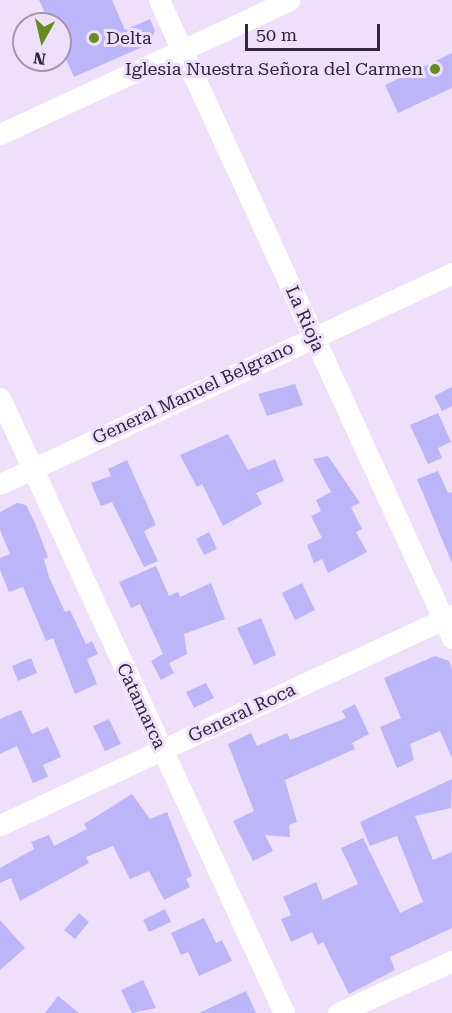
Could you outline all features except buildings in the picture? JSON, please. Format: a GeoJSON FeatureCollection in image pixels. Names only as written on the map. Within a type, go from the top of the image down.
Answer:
{"type":"FeatureCollection","features":[{"type":"Feature","properties":{"kind":"street","name":"La Rioja"},"geometry":{"type":"LineString","coordinates":[[159,0],[313,336],[449,624]]}},
{"type":"Feature","properties":{"kind":"street"},"geometry":{"type":"LineString","coordinates":[[0,134],[290,0]]}},
{"type":"Feature","properties":{"kind":"street","name":"General Manuel Belgrano"},"geometry":{"type":"LineString","coordinates":[[0,484],[452,273]]}},
{"type":"Feature","properties":{"kind":"street","name":"Catamarca"},"geometry":{"type":"LineString","coordinates":[[0,398],[284,1013]]}},
{"type":"Feature","properties":{"kind":"street","name":"General Roca"},"geometry":{"type":"LineString","coordinates":[[0,825],[162,750],[449,624]]}},
{"type":"Feature","properties":{"kind":"street"},"geometry":{"type":"LineString","coordinates":[[338,1013],[452,961]]}},
{"type":"Feature","properties":{"kind":"place","name":"Delta"},"geometry":{"type":"Point","coordinates":[94,38]}},
{"type":"Feature","properties":{"kind":"place","name":"Iglesia Nuestra Señora del Carmen"},"geometry":{"type":"Point","coordinates":[435,69]}}]}
